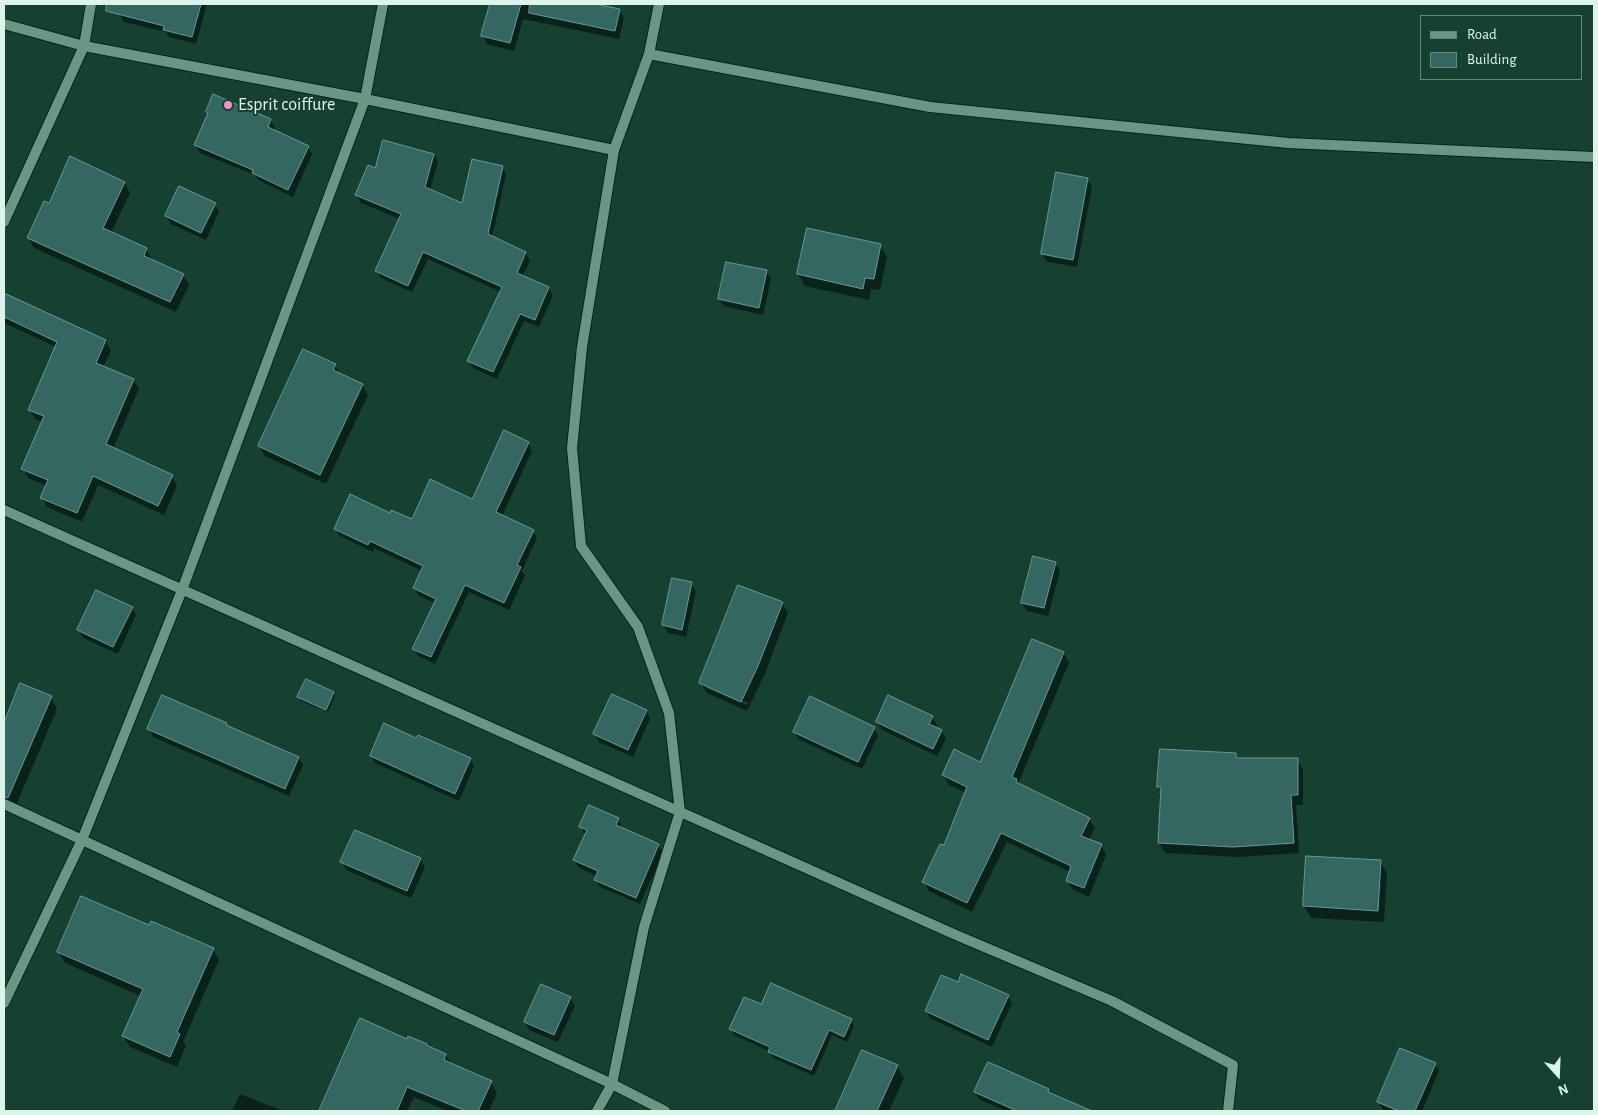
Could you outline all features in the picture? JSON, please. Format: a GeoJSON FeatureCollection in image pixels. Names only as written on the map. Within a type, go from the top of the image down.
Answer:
{"type":"FeatureCollection","features":[{"type":"Feature","properties":{"kind":"street"},"geometry":{"type":"LineString","coordinates":[[4,222],[84,46],[91,4]]}},
{"type":"Feature","properties":{"kind":"street"},"geometry":{"type":"LineString","coordinates":[[4,1004],[82,840],[182,590],[365,99],[383,4]]}},
{"type":"Feature","properties":{"kind":"street"},"geometry":{"type":"LineString","coordinates":[[598,1111],[612,1084],[644,927],[680,812],[669,713],[638,627],[581,546],[572,448],[582,347],[614,150],[649,54],[659,4]]}},
{"type":"Feature","properties":{"kind":"street"},"geometry":{"type":"LineString","coordinates":[[4,24],[84,46],[365,99],[614,150]]}},
{"type":"Feature","properties":{"kind":"street"},"geometry":{"type":"LineString","coordinates":[[649,54],[930,107],[1288,143],[1594,157]]}},
{"type":"Feature","properties":{"kind":"street"},"geometry":{"type":"LineString","coordinates":[[4,510],[956,935],[1112,1001],[1233,1064],[1228,1111]]}},
{"type":"Feature","properties":{"kind":"street"},"geometry":{"type":"LineString","coordinates":[[4,804],[612,1084],[665,1111]]}},
{"type":"Feature","properties":{"kind":"building"},"geometry":{"type":"Polygon","coordinates":[[[107,4],[201,4],[192,37],[163,30],[164,26],[106,11],[107,4]]]}},
{"type":"Feature","properties":{"kind":"building"},"geometry":{"type":"Polygon","coordinates":[[[490,4],[521,4],[510,43],[481,36],[490,4]]]}},
{"type":"Feature","properties":{"kind":"building"},"geometry":{"type":"Polygon","coordinates":[[[530,4],[595,4],[620,9],[615,31],[529,13],[530,4]]]}},
{"type":"Feature","properties":{"kind":"building"},"geometry":{"type":"Polygon","coordinates":[[[213,94],[271,119],[268,127],[309,146],[288,190],[252,173],[253,170],[194,145],[208,113],[206,112],[213,94]]]}},
{"type":"Feature","properties":{"kind":"building"},"geometry":{"type":"Polygon","coordinates":[[[383,140],[434,154],[425,187],[462,203],[472,159],[503,166],[488,234],[526,252],[517,273],[549,287],[535,320],[520,314],[493,372],[467,361],[502,287],[423,252],[408,286],[375,271],[401,214],[355,195],[368,165],[375,168],[383,140]]]}},
{"type":"Feature","properties":{"kind":"building"},"geometry":{"type":"Polygon","coordinates":[[[70,156],[125,182],[103,228],[147,248],[144,256],[184,274],[170,302],[27,238],[44,201],[49,203],[70,156]]]}},
{"type":"Feature","properties":{"kind":"building"},"geometry":{"type":"Polygon","coordinates":[[[1056,172],[1088,178],[1073,260],[1041,254],[1056,172]]]}},
{"type":"Feature","properties":{"kind":"building"},"geometry":{"type":"Polygon","coordinates":[[[179,186],[216,203],[201,233],[165,216],[179,186]]]}},
{"type":"Feature","properties":{"kind":"building"},"geometry":{"type":"Polygon","coordinates":[[[807,228],[881,244],[874,279],[865,278],[863,289],[797,274],[807,228]]]}},
{"type":"Feature","properties":{"kind":"building"},"geometry":{"type":"Polygon","coordinates":[[[726,262],[767,270],[759,308],[718,299],[726,262]]]}},
{"type":"Feature","properties":{"kind":"building"},"geometry":{"type":"Polygon","coordinates":[[[4,293],[106,340],[96,363],[134,379],[106,444],[173,475],[158,506],[93,476],[77,513],[40,498],[48,480],[21,469],[44,416],[28,410],[57,342],[4,317],[4,293]]]}},
{"type":"Feature","properties":{"kind":"building"},"geometry":{"type":"Polygon","coordinates":[[[303,349],[336,364],[333,370],[363,384],[320,475],[258,446],[303,349]]]}},
{"type":"Feature","properties":{"kind":"building"},"geometry":{"type":"Polygon","coordinates":[[[504,430],[529,442],[496,512],[534,530],[517,565],[521,567],[504,603],[465,585],[431,657],[412,649],[436,599],[413,588],[423,566],[370,541],[368,545],[334,529],[350,494],[390,513],[391,510],[412,519],[430,479],[472,499],[504,430]]]}},
{"type":"Feature","properties":{"kind":"building"},"geometry":{"type":"Polygon","coordinates":[[[1033,556],[1056,562],[1044,608],[1021,603],[1033,556]]]}},
{"type":"Feature","properties":{"kind":"building"},"geometry":{"type":"Polygon","coordinates":[[[672,578],[692,582],[682,630],[662,625],[672,578]]]}},
{"type":"Feature","properties":{"kind":"building"},"geometry":{"type":"Polygon","coordinates":[[[738,585],[783,602],[758,666],[741,702],[699,683],[738,585]]]}},
{"type":"Feature","properties":{"kind":"building"},"geometry":{"type":"Polygon","coordinates":[[[96,590],[133,607],[113,647],[77,630],[96,590]]]}},
{"type":"Feature","properties":{"kind":"building"},"geometry":{"type":"Polygon","coordinates":[[[1032,639],[1064,652],[1012,777],[1017,779],[1016,782],[1090,818],[1081,836],[1102,844],[1084,888],[1066,881],[1071,866],[1001,833],[967,903],[922,882],[940,844],[944,845],[967,787],[942,775],[954,749],[980,762],[1032,639]]]}},
{"type":"Feature","properties":{"kind":"building"},"geometry":{"type":"Polygon","coordinates":[[[306,679],[334,692],[326,710],[297,697],[306,679]]]}},
{"type":"Feature","properties":{"kind":"building"},"geometry":{"type":"Polygon","coordinates":[[[20,683],[52,696],[8,798],[4,797],[4,723],[20,683]]]}},
{"type":"Feature","properties":{"kind":"building"},"geometry":{"type":"Polygon","coordinates":[[[612,694],[647,710],[628,750],[593,734],[612,694]]]}},
{"type":"Feature","properties":{"kind":"building"},"geometry":{"type":"Polygon","coordinates":[[[162,695],[299,757],[285,789],[147,729],[162,695]]]}},
{"type":"Feature","properties":{"kind":"building"},"geometry":{"type":"Polygon","coordinates":[[[888,695],[933,716],[929,724],[942,730],[933,749],[876,722],[888,695]]]}},
{"type":"Feature","properties":{"kind":"building"},"geometry":{"type":"Polygon","coordinates":[[[810,696],[875,727],[858,762],[793,732],[810,696]]]}},
{"type":"Feature","properties":{"kind":"building"},"geometry":{"type":"Polygon","coordinates":[[[384,723],[416,738],[418,735],[471,758],[455,794],[370,756],[384,723]]]}},
{"type":"Feature","properties":{"kind":"building"},"geometry":{"type":"Polygon","coordinates":[[[1160,749],[1236,753],[1236,758],[1298,758],[1298,795],[1291,795],[1294,843],[1233,847],[1158,843],[1161,787],[1157,787],[1160,749]]]}},
{"type":"Feature","properties":{"kind":"building"},"geometry":{"type":"Polygon","coordinates":[[[589,805],[619,818],[616,825],[659,844],[636,898],[594,880],[598,871],[573,860],[587,830],[579,827],[589,805]]]}},
{"type":"Feature","properties":{"kind":"building"},"geometry":{"type":"Polygon","coordinates":[[[355,830],[421,858],[407,891],[340,862],[355,830]]]}},
{"type":"Feature","properties":{"kind":"building"},"geometry":{"type":"Polygon","coordinates":[[[1306,856],[1381,860],[1378,911],[1303,906],[1306,856]]]}},
{"type":"Feature","properties":{"kind":"building"},"geometry":{"type":"Polygon","coordinates":[[[81,896],[149,925],[151,921],[214,948],[177,1032],[180,1034],[170,1057],[122,1036],[143,989],[57,952],[81,896]]]}},
{"type":"Feature","properties":{"kind":"building"},"geometry":{"type":"Polygon","coordinates":[[[961,974],[1009,995],[988,1040],[925,1011],[941,975],[958,982],[961,974]]]}},
{"type":"Feature","properties":{"kind":"building"},"geometry":{"type":"Polygon","coordinates":[[[771,983],[852,1019],[844,1037],[829,1030],[811,1070],[768,1052],[770,1047],[729,1029],[744,997],[761,1004],[771,983]]]}},
{"type":"Feature","properties":{"kind":"building"},"geometry":{"type":"Polygon","coordinates":[[[541,984],[571,997],[554,1035],[524,1022],[541,984]]]}},
{"type":"Feature","properties":{"kind":"building"},"geometry":{"type":"Polygon","coordinates":[[[360,1018],[407,1039],[408,1036],[427,1044],[446,1054],[444,1060],[492,1081],[478,1111],[466,1111],[407,1087],[397,1111],[319,1111],[360,1018]]]}},
{"type":"Feature","properties":{"kind":"building"},"geometry":{"type":"Polygon","coordinates":[[[1400,1048],[1436,1063],[1415,1111],[1399,1111],[1377,1102],[1400,1048]]]}},
{"type":"Feature","properties":{"kind":"building"},"geometry":{"type":"Polygon","coordinates":[[[862,1050],[898,1065],[877,1111],[835,1111],[862,1050]]]}},
{"type":"Feature","properties":{"kind":"building"},"geometry":{"type":"Polygon","coordinates":[[[988,1062],[1049,1089],[1048,1092],[1092,1111],[1017,1111],[974,1092],[988,1062]]]}},
{"type":"Feature","properties":{"kind":"place","name":"Esprit coiffure"},"geometry":{"type":"Point","coordinates":[228,105]}}]}
